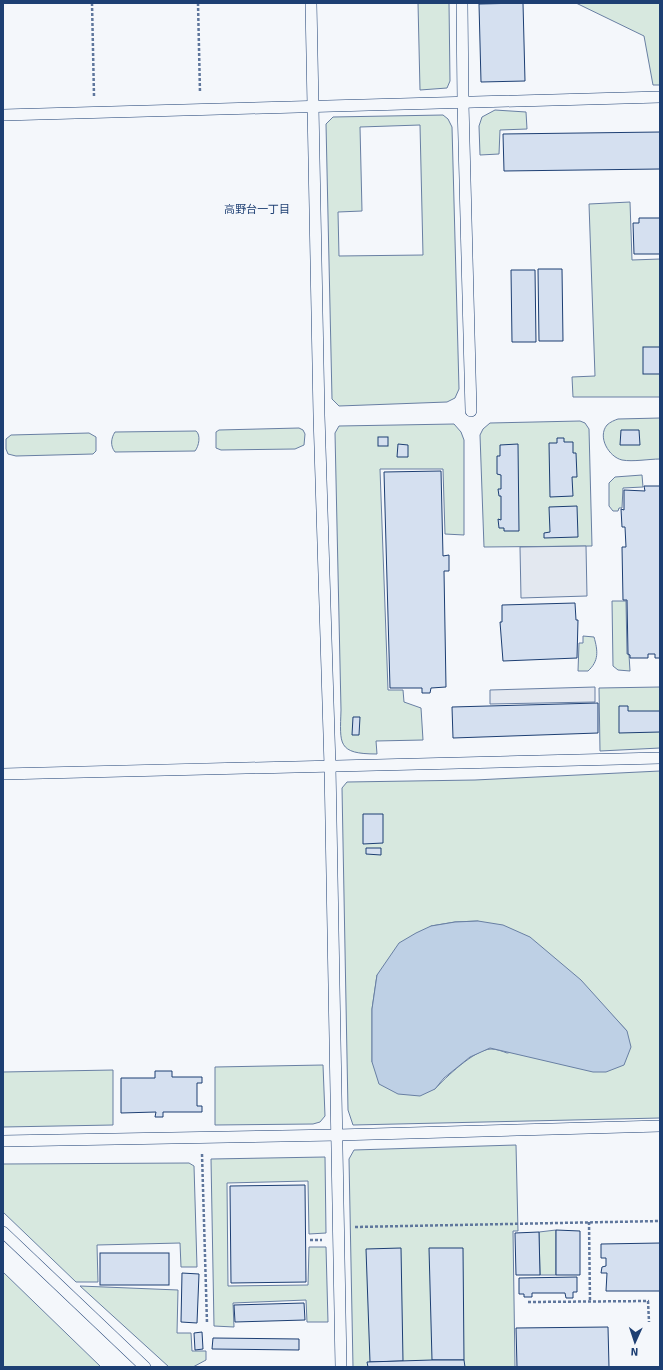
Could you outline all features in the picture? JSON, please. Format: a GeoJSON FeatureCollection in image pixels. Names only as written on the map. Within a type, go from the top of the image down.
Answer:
{"type":"FeatureCollection","features":[{"type":"Feature","properties":{"kind":"lane"},"geometry":{"type":"LineString","coordinates":[[311,3],[319,415],[330,766],[341,1367]]}},
{"type":"Feature","properties":{"kind":"lane"},"geometry":{"type":"LineString","coordinates":[[462,3],[462,103],[472,411]]}},
{"type":"Feature","properties":{"kind":"lane"},"geometry":{"type":"LineString","coordinates":[[3,115],[660,97]]}},
{"type":"Feature","properties":{"kind":"lane"},"geometry":{"type":"LineString","coordinates":[[3,774],[660,758]]}},
{"type":"Feature","properties":{"kind":"lane"},"geometry":{"type":"LineString","coordinates":[[3,1142],[660,1126]]}},
{"type":"Feature","properties":{"kind":"lane"},"geometry":{"type":"LineString","coordinates":[[3,1232],[145,1367]]}},
{"type":"Feature","properties":{"kind":"path"},"geometry":{"type":"LineString","coordinates":[[92,3],[94,112]]}},
{"type":"Feature","properties":{"kind":"path"},"geometry":{"type":"LineString","coordinates":[[198,3],[200,109]]}},
{"type":"Feature","properties":{"kind":"path"},"geometry":{"type":"LineString","coordinates":[[202,1138],[206,1323]]}},
{"type":"Feature","properties":{"kind":"path"},"geometry":{"type":"LineString","coordinates":[[339,1228],[660,1221]]}},
{"type":"Feature","properties":{"kind":"path"},"geometry":{"type":"LineString","coordinates":[[589,1222],[590,1302]]}},
{"type":"Feature","properties":{"kind":"path"},"geometry":{"type":"LineString","coordinates":[[528,1302],[648,1301],[649,1322]]}},
{"type":"Feature","properties":{"kind":"shaded area"},"geometry":{"type":"Polygon","coordinates":[[[418,3],[449,3],[450,81],[447,88],[420,90],[418,3]]]}},
{"type":"Feature","properties":{"kind":"shaded area"},"geometry":{"type":"Polygon","coordinates":[[[576,3],[660,3],[660,85],[653,85],[644,36],[576,3]]]}},
{"type":"Feature","properties":{"kind":"shaded area"},"geometry":{"type":"Polygon","coordinates":[[[495,110],[526,112],[527,129],[500,130],[499,154],[480,155],[479,126],[482,117],[495,110]]]}},
{"type":"Feature","properties":{"kind":"shaded area"},"geometry":{"type":"Polygon","coordinates":[[[443,115],[448,119],[452,127],[459,389],[455,398],[447,402],[339,406],[332,399],[326,124],[333,117],[443,115]],[[420,125],[360,127],[362,211],[338,212],[339,256],[423,255],[420,125]]]}},
{"type":"Feature","properties":{"kind":"shaded area"},"geometry":{"type":"Polygon","coordinates":[[[630,202],[632,260],[660,259],[660,397],[573,397],[572,377],[595,376],[589,204],[630,202]]]}},
{"type":"Feature","properties":{"kind":"shaded area"},"geometry":{"type":"Polygon","coordinates":[[[660,418],[660,459],[626,461],[613,455],[606,446],[603,435],[604,430],[612,421],[618,419],[660,418]]]}},
{"type":"Feature","properties":{"kind":"shaded area"},"geometry":{"type":"Polygon","coordinates":[[[580,421],[585,423],[589,429],[592,546],[484,547],[480,435],[483,429],[490,423],[580,421]]]}},
{"type":"Feature","properties":{"kind":"shaded area"},"geometry":{"type":"Polygon","coordinates":[[[454,424],[461,432],[464,440],[464,535],[445,534],[443,469],[380,469],[388,690],[403,690],[404,702],[421,708],[423,740],[376,741],[377,754],[354,752],[344,745],[341,739],[335,433],[339,426],[454,424]]]}},
{"type":"Feature","properties":{"kind":"shaded area"},"geometry":{"type":"Polygon","coordinates":[[[299,428],[303,430],[305,434],[304,445],[295,449],[221,450],[216,448],[216,432],[219,430],[299,428]]]}},
{"type":"Feature","properties":{"kind":"shaded area"},"geometry":{"type":"Polygon","coordinates":[[[196,431],[199,435],[199,441],[195,451],[115,452],[112,445],[112,439],[115,432],[196,431]]]}},
{"type":"Feature","properties":{"kind":"shaded area"},"geometry":{"type":"Polygon","coordinates":[[[89,433],[96,437],[96,451],[93,454],[16,456],[8,454],[6,449],[6,439],[11,435],[89,433]]]}},
{"type":"Feature","properties":{"kind":"shaded area"},"geometry":{"type":"Polygon","coordinates":[[[642,475],[643,487],[623,488],[622,508],[619,508],[618,511],[613,511],[609,506],[609,483],[615,477],[642,475]]]}},
{"type":"Feature","properties":{"kind":"shaded area"},"geometry":{"type":"Polygon","coordinates":[[[586,546],[587,596],[521,598],[520,547],[586,546]]]}},
{"type":"Feature","properties":{"kind":"shaded area"},"geometry":{"type":"Polygon","coordinates":[[[612,601],[626,601],[627,654],[629,655],[630,671],[618,670],[613,666],[612,601]]]}},
{"type":"Feature","properties":{"kind":"shaded area"},"geometry":{"type":"Polygon","coordinates":[[[583,636],[594,637],[597,656],[592,667],[588,671],[578,671],[579,643],[583,643],[583,636]]]}},
{"type":"Feature","properties":{"kind":"shaded area"},"geometry":{"type":"Polygon","coordinates":[[[595,687],[595,702],[490,704],[490,690],[595,687]]]}},
{"type":"Feature","properties":{"kind":"shaded area"},"geometry":{"type":"Polygon","coordinates":[[[660,687],[660,748],[600,751],[599,688],[660,687]]]}},
{"type":"Feature","properties":{"kind":"shaded area"},"geometry":{"type":"Polygon","coordinates":[[[660,771],[660,1118],[353,1125],[348,1110],[342,788],[347,782],[475,780],[660,771]],[[478,921],[455,922],[431,926],[377,975],[372,1009],[372,1062],[435,1089],[461,1065],[484,1050],[493,1049],[507,1053],[627,1031],[613,1016],[478,921]]]}},
{"type":"Feature","properties":{"kind":"shaded area"},"geometry":{"type":"Polygon","coordinates":[[[323,1065],[325,1116],[320,1122],[313,1124],[215,1125],[215,1067],[323,1065]]]}},
{"type":"Feature","properties":{"kind":"shaded area"},"geometry":{"type":"Polygon","coordinates":[[[113,1070],[113,1125],[3,1127],[3,1072],[113,1070]]]}},
{"type":"Feature","properties":{"kind":"shaded area"},"geometry":{"type":"Polygon","coordinates":[[[516,1145],[518,1231],[513,1231],[515,1367],[353,1367],[349,1159],[354,1150],[516,1145]]]}},
{"type":"Feature","properties":{"kind":"shaded area"},"geometry":{"type":"Polygon","coordinates":[[[325,1157],[326,1233],[309,1234],[308,1181],[227,1183],[228,1286],[308,1285],[309,1247],[326,1247],[328,1322],[307,1322],[306,1300],[233,1303],[234,1327],[214,1326],[211,1159],[325,1157]]]}},
{"type":"Feature","properties":{"kind":"shaded area"},"geometry":{"type":"Polygon","coordinates":[[[189,1163],[194,1166],[197,1267],[181,1267],[180,1243],[97,1245],[98,1282],[76,1282],[3,1212],[3,1164],[189,1163]]]}},
{"type":"Feature","properties":{"kind":"shaded area"},"geometry":{"type":"Polygon","coordinates":[[[556,1230],[556,1275],[540,1275],[539,1232],[556,1230]]]}},
{"type":"Feature","properties":{"kind":"shaded area"},"geometry":{"type":"Polygon","coordinates":[[[3,1272],[101,1367],[3,1367],[3,1272]]]}},
{"type":"Feature","properties":{"kind":"shaded area"},"geometry":{"type":"Polygon","coordinates":[[[80,1286],[178,1290],[177,1333],[191,1333],[192,1351],[206,1351],[206,1360],[193,1367],[169,1367],[80,1286]]]}},
{"type":"Feature","properties":{"kind":"water"},"geometry":{"type":"Polygon","coordinates":[[[478,921],[503,925],[530,937],[581,980],[627,1031],[631,1047],[624,1065],[606,1072],[593,1072],[490,1048],[470,1057],[444,1078],[435,1089],[420,1096],[398,1094],[379,1084],[372,1062],[372,1009],[377,975],[399,943],[416,933],[431,926],[455,922],[478,921]]]}},
{"type":"Feature","properties":{"kind":"building"},"geometry":{"type":"Polygon","coordinates":[[[523,3],[525,81],[481,82],[479,4],[523,3]]]}},
{"type":"Feature","properties":{"kind":"building"},"geometry":{"type":"Polygon","coordinates":[[[660,132],[660,169],[504,171],[503,134],[660,132]]]}},
{"type":"Feature","properties":{"kind":"building"},"geometry":{"type":"Polygon","coordinates":[[[639,218],[660,218],[660,254],[634,254],[633,223],[639,223],[639,218]]]}},
{"type":"Feature","properties":{"kind":"building"},"geometry":{"type":"Polygon","coordinates":[[[538,269],[562,269],[563,341],[539,341],[538,269]]]}},
{"type":"Feature","properties":{"kind":"building"},"geometry":{"type":"Polygon","coordinates":[[[511,270],[535,270],[536,342],[512,342],[511,270]]]}},
{"type":"Feature","properties":{"kind":"building"},"geometry":{"type":"Polygon","coordinates":[[[643,347],[660,347],[660,374],[643,374],[643,347]]]}},
{"type":"Feature","properties":{"kind":"building"},"geometry":{"type":"Polygon","coordinates":[[[621,430],[639,430],[640,445],[620,445],[621,430]]]}},
{"type":"Feature","properties":{"kind":"building"},"geometry":{"type":"Polygon","coordinates":[[[378,437],[388,437],[388,446],[378,446],[378,437]]]}},
{"type":"Feature","properties":{"kind":"building"},"geometry":{"type":"Polygon","coordinates":[[[557,438],[564,438],[564,442],[573,442],[573,453],[576,453],[577,477],[572,477],[573,496],[550,497],[549,443],[557,443],[557,438]]]}},
{"type":"Feature","properties":{"kind":"building"},"geometry":{"type":"Polygon","coordinates":[[[398,444],[408,445],[408,457],[397,457],[398,444]]]}},
{"type":"Feature","properties":{"kind":"building"},"geometry":{"type":"Polygon","coordinates":[[[518,444],[519,531],[504,531],[504,528],[499,528],[498,519],[501,520],[501,496],[499,496],[498,489],[501,489],[501,475],[497,474],[497,456],[500,456],[500,445],[518,444]]]}},
{"type":"Feature","properties":{"kind":"building"},"geometry":{"type":"Polygon","coordinates":[[[441,471],[443,556],[449,555],[449,571],[444,571],[446,687],[431,688],[430,693],[422,693],[422,688],[390,688],[384,472],[441,471]]]}},
{"type":"Feature","properties":{"kind":"building"},"geometry":{"type":"Polygon","coordinates":[[[644,486],[660,486],[660,658],[655,658],[655,654],[648,654],[648,658],[630,658],[630,655],[628,654],[627,600],[623,600],[622,547],[626,547],[625,527],[622,527],[621,509],[624,510],[624,490],[645,491],[644,486]]]}},
{"type":"Feature","properties":{"kind":"building"},"geometry":{"type":"Polygon","coordinates":[[[577,506],[578,537],[544,538],[544,533],[550,532],[549,507],[577,506]]]}},
{"type":"Feature","properties":{"kind":"building"},"geometry":{"type":"Polygon","coordinates":[[[575,603],[576,620],[578,620],[577,658],[503,661],[500,622],[502,622],[502,605],[575,603]]]}},
{"type":"Feature","properties":{"kind":"building"},"geometry":{"type":"Polygon","coordinates":[[[598,703],[598,733],[453,738],[452,707],[598,703]]]}},
{"type":"Feature","properties":{"kind":"building"},"geometry":{"type":"Polygon","coordinates":[[[619,706],[628,706],[628,711],[660,711],[660,732],[619,733],[619,706]]]}},
{"type":"Feature","properties":{"kind":"building"},"geometry":{"type":"Polygon","coordinates":[[[353,717],[360,717],[359,735],[352,735],[353,717]]]}},
{"type":"Feature","properties":{"kind":"building"},"geometry":{"type":"Polygon","coordinates":[[[363,814],[383,814],[383,843],[363,844],[363,814]]]}},
{"type":"Feature","properties":{"kind":"building"},"geometry":{"type":"Polygon","coordinates":[[[366,848],[381,848],[381,855],[366,854],[366,848]]]}},
{"type":"Feature","properties":{"kind":"building"},"geometry":{"type":"Polygon","coordinates":[[[155,1071],[172,1071],[172,1077],[202,1077],[202,1083],[197,1083],[197,1106],[202,1106],[202,1112],[163,1112],[163,1117],[155,1117],[156,1112],[121,1113],[121,1078],[155,1078],[155,1071]]]}},
{"type":"Feature","properties":{"kind":"building"},"geometry":{"type":"Polygon","coordinates":[[[305,1185],[306,1282],[231,1283],[230,1186],[305,1185]]]}},
{"type":"Feature","properties":{"kind":"building"},"geometry":{"type":"Polygon","coordinates":[[[556,1230],[580,1231],[580,1275],[556,1275],[556,1230]]]}},
{"type":"Feature","properties":{"kind":"building"},"geometry":{"type":"Polygon","coordinates":[[[539,1232],[540,1275],[516,1275],[515,1233],[539,1232]]]}},
{"type":"Feature","properties":{"kind":"building"},"geometry":{"type":"Polygon","coordinates":[[[660,1243],[660,1291],[606,1291],[607,1273],[601,1273],[602,1267],[606,1266],[606,1258],[601,1258],[601,1244],[660,1243]]]}},
{"type":"Feature","properties":{"kind":"building"},"geometry":{"type":"Polygon","coordinates":[[[401,1248],[403,1361],[370,1362],[366,1249],[401,1248]]]}},
{"type":"Feature","properties":{"kind":"building"},"geometry":{"type":"Polygon","coordinates":[[[429,1248],[463,1248],[464,1360],[432,1360],[429,1248]]]}},
{"type":"Feature","properties":{"kind":"building"},"geometry":{"type":"Polygon","coordinates":[[[100,1253],[169,1253],[169,1285],[100,1285],[100,1253]]]}},
{"type":"Feature","properties":{"kind":"building"},"geometry":{"type":"Polygon","coordinates":[[[182,1273],[199,1274],[197,1323],[181,1322],[182,1273]]]}},
{"type":"Feature","properties":{"kind":"building"},"geometry":{"type":"Polygon","coordinates":[[[577,1277],[577,1292],[573,1292],[573,1298],[566,1298],[565,1293],[532,1293],[532,1297],[524,1297],[524,1294],[519,1294],[519,1278],[577,1277]]]}},
{"type":"Feature","properties":{"kind":"building"},"geometry":{"type":"Polygon","coordinates":[[[304,1303],[305,1320],[235,1322],[234,1305],[304,1303]]]}},
{"type":"Feature","properties":{"kind":"building"},"geometry":{"type":"Polygon","coordinates":[[[608,1327],[609,1367],[517,1367],[516,1328],[608,1327]]]}},
{"type":"Feature","properties":{"kind":"building"},"geometry":{"type":"Polygon","coordinates":[[[202,1332],[203,1349],[195,1350],[194,1333],[202,1332]]]}},
{"type":"Feature","properties":{"kind":"building"},"geometry":{"type":"Polygon","coordinates":[[[213,1338],[299,1339],[299,1350],[212,1349],[213,1338]]]}},
{"type":"Feature","properties":{"kind":"building"},"geometry":{"type":"Polygon","coordinates":[[[464,1360],[465,1367],[368,1367],[367,1362],[464,1360]]]}},
{"type":"Feature","properties":{"kind":"district","name":"高野台一丁目"},"geometry":{"type":"Point","coordinates":[257,209]}}]}
